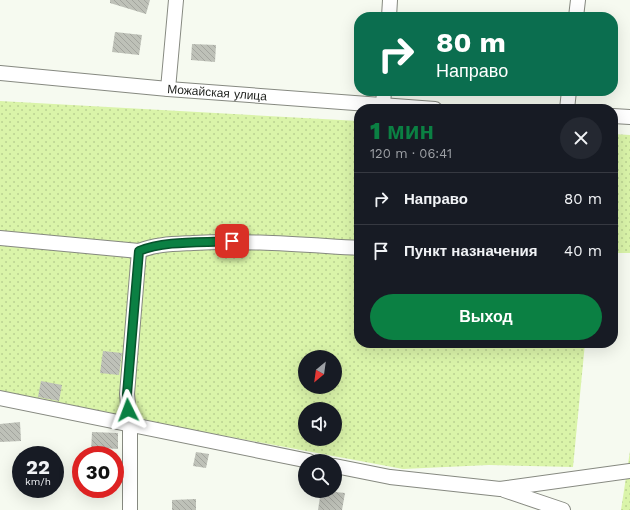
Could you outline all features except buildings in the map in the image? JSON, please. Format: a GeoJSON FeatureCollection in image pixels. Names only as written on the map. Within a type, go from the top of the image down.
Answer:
{"type":"FeatureCollection","features":[{"type":"Feature","properties":{"kind":"street"},"geometry":{"type":"LineString","coordinates":[[168,89],[176,0]]}},
{"type":"Feature","properties":{"kind":"street"},"geometry":{"type":"LineString","coordinates":[[389,12],[390,0]]}},
{"type":"Feature","properties":{"kind":"street"},"geometry":{"type":"LineString","coordinates":[[577,12],[578,0]]}},
{"type":"Feature","properties":{"kind":"street","name":"Можайская улица"},"geometry":{"type":"LineString","coordinates":[[0,73],[168,89],[370,104]]}},
{"type":"Feature","properties":{"kind":"street"},"geometry":{"type":"LineString","coordinates":[[618,116],[630,117]]}},
{"type":"Feature","properties":{"kind":"street"},"geometry":{"type":"LineString","coordinates":[[0,238],[139,251],[148,247],[166,245],[232,241],[354,248]]}},
{"type":"Feature","properties":{"kind":"street"},"geometry":{"type":"LineString","coordinates":[[130,510],[130,425],[127,394],[139,251]]}},
{"type":"Feature","properties":{"kind":"street"},"geometry":{"type":"LineString","coordinates":[[0,398],[298,459]]}},
{"type":"Feature","properties":{"kind":"street"},"geometry":{"type":"LineString","coordinates":[[342,467],[390,477],[500,489],[564,510]]}},
{"type":"Feature","properties":{"kind":"street"},"geometry":{"type":"LineString","coordinates":[[500,489],[630,471]]}},
{"type":"Feature","properties":{"kind":"green space"},"geometry":{"type":"Polygon","coordinates":[[[0,101],[354,121],[354,348],[585,348],[573,467],[489,465],[403,469],[342,458],[342,454],[322,454],[209,433],[0,398],[0,101]]]}},
{"type":"Feature","properties":{"kind":"green space"},"geometry":{"type":"Polygon","coordinates":[[[618,134],[630,135],[630,253],[618,253],[618,134]]]}},
{"type":"Feature","properties":{"kind":"green space"},"geometry":{"type":"Polygon","coordinates":[[[630,451],[630,510],[621,510],[630,451]]]}},
{"type":"Feature","properties":{"kind":"route"},"geometry":{"type":"LineString","coordinates":[[128,410],[127,394],[139,251],[148,247],[166,245],[232,241]]}}]}
